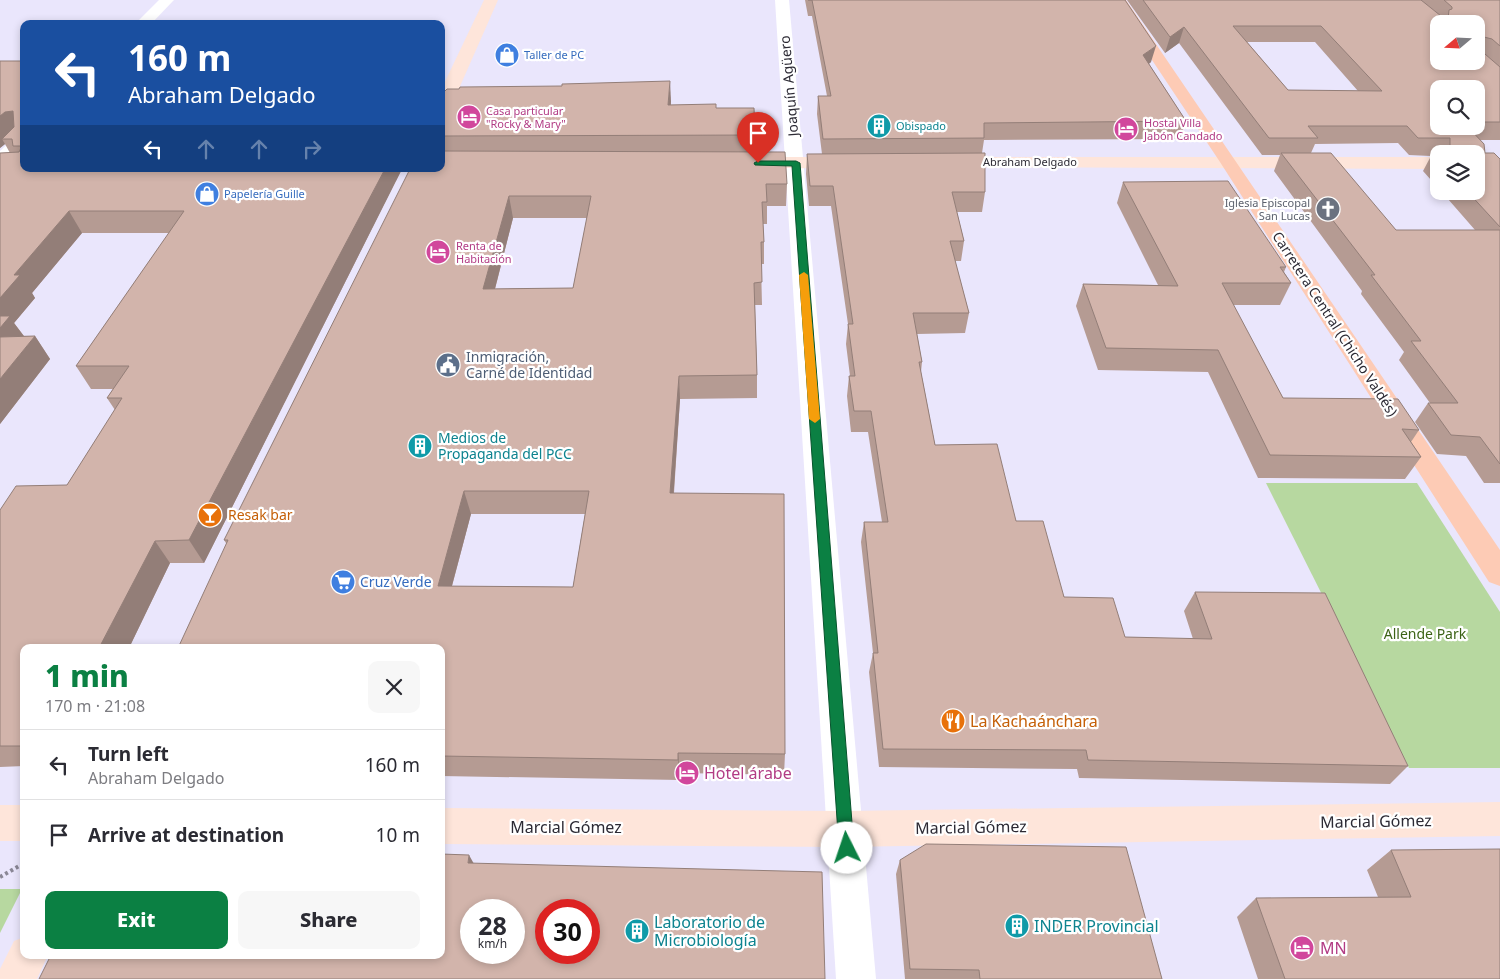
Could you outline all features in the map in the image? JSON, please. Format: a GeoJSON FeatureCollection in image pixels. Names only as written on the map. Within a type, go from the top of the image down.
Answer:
{"type":"FeatureCollection","features":[{"type":"Feature","properties":{"kind":"main road"},"geometry":{"type":"LineString","coordinates":[[445,100],[491,0]]}},
{"type":"Feature","properties":{"kind":"main road","name":"Carretera Central (Chicho Valdés)"},"geometry":{"type":"LineString","coordinates":[[1119,0],[1229,162],[1500,574]]}},
{"type":"Feature","properties":{"kind":"main road"},"geometry":{"type":"LineString","coordinates":[[727,164],[864,163]]}},
{"type":"Feature","properties":{"kind":"main road","name":"Abraham Delgado"},"geometry":{"type":"LineString","coordinates":[[933,163],[1430,163]]}},
{"type":"Feature","properties":{"kind":"main road","name":"Marcial Gómez"},"geometry":{"type":"LineString","coordinates":[[445,826],[845,829],[1500,819]]}},
{"type":"Feature","properties":{"kind":"main road"},"geometry":{"type":"LineString","coordinates":[[0,823],[20,823]]}},
{"type":"Feature","properties":{"kind":"main road"},"geometry":{"type":"LineString","coordinates":[[16,979],[26,959]]}},
{"type":"Feature","properties":{"kind":"street"},"geometry":{"type":"LineString","coordinates":[[146,20],[167,0]]}},
{"type":"Feature","properties":{"kind":"street","name":"Joaquín Agüero"},"geometry":{"type":"LineString","coordinates":[[782,0],[796,163],[856,979]]}},
{"type":"Feature","properties":{"kind":"street"},"geometry":{"type":"LineString","coordinates":[[5,166],[20,144]]}},
{"type":"Feature","properties":{"kind":"path"},"geometry":{"type":"LineString","coordinates":[[0,877],[20,866]]}},
{"type":"Feature","properties":{"kind":"green space","name":"Allende Park"},"geometry":{"type":"Polygon","coordinates":[[[1266,483],[1417,483],[1500,612],[1500,768],[1409,768],[1266,483]]]}},
{"type":"Feature","properties":{"kind":"green space"},"geometry":{"type":"Polygon","coordinates":[[[0,889],[20,889],[20,893],[0,933],[0,889]]]}},
{"type":"Feature","properties":{"kind":"building"},"geometry":{"type":"Polygon","coordinates":[[[812,0],[1125,0],[1156,46],[1143,55],[1186,121],[984,123],[984,138],[823,139],[818,96],[831,96],[812,0]]]}},
{"type":"Feature","properties":{"kind":"building"},"geometry":{"type":"Polygon","coordinates":[[[1143,0],[1421,0],[1440,15],[1430,15],[1430,70],[1485,70],[1485,54],[1500,67],[1500,122],[1485,122],[1485,80],[1430,80],[1430,135],[1476,135],[1484,145],[1450,145],[1450,138],[1418,138],[1407,126],[1308,126],[1318,138],[1269,138],[1184,27],[1170,37],[1143,0]],[[1233,26],[1288,90],[1382,91],[1321,26],[1233,26]]]}},
{"type":"Feature","properties":{"kind":"building"},"geometry":{"type":"Polygon","coordinates":[[[1444,0],[1500,0],[1500,46],[1492,39],[1485,37],[1485,15],[1448,15],[1449,10],[1452,7],[1444,0]]]}},
{"type":"Feature","properties":{"kind":"building"},"geometry":{"type":"Polygon","coordinates":[[[0,61],[20,61],[20,146],[13,146],[12,139],[2,139],[14,127],[13,111],[5,112],[0,116],[0,61]]]}},
{"type":"Feature","properties":{"kind":"building"},"geometry":{"type":"Polygon","coordinates":[[[670,81],[668,105],[716,104],[716,108],[754,108],[755,135],[445,136],[445,91],[447,89],[459,89],[460,87],[562,86],[562,84],[670,81]]]}},
{"type":"Feature","properties":{"kind":"building"},"geometry":{"type":"Polygon","coordinates":[[[20,150],[20,172],[383,172],[189,540],[155,541],[101,644],[20,644],[20,746],[0,746],[0,510],[16,486],[67,485],[122,398],[107,398],[129,366],[76,366],[184,211],[69,211],[14,275],[20,275],[0,298],[0,153],[19,152],[20,150]]]}},
{"type":"Feature","properties":{"kind":"building"},"geometry":{"type":"Polygon","coordinates":[[[445,151],[785,152],[787,184],[766,184],[767,202],[762,202],[764,242],[761,242],[762,282],[754,283],[757,375],[679,376],[670,493],[784,494],[785,754],[678,753],[678,760],[445,756],[445,644],[180,644],[228,540],[224,540],[408,172],[445,172],[445,151]],[[509,196],[483,289],[573,288],[591,196],[509,196]],[[464,491],[438,586],[573,587],[589,491],[464,491]]]}},
{"type":"Feature","properties":{"kind":"building"},"geometry":{"type":"Polygon","coordinates":[[[985,153],[985,192],[952,192],[964,241],[950,241],[969,313],[913,313],[922,362],[919,362],[935,445],[997,444],[1016,521],[1043,521],[1064,597],[1113,598],[1125,637],[1212,639],[1195,592],[1325,593],[1408,766],[1088,760],[1086,750],[883,749],[873,653],[878,653],[864,522],[888,522],[871,411],[854,411],[849,376],[855,376],[848,324],[853,324],[833,186],[810,186],[807,154],[985,153]]]}},
{"type":"Feature","properties":{"kind":"building"},"geometry":{"type":"Polygon","coordinates":[[[1281,153],[1331,153],[1396,230],[1500,230],[1500,464],[1480,437],[1451,435],[1428,403],[1458,403],[1411,341],[1421,341],[1371,275],[1375,275],[1281,153]]]}},
{"type":"Feature","properties":{"kind":"building"},"geometry":{"type":"Polygon","coordinates":[[[1485,153],[1494,153],[1500,159],[1500,227],[1475,200],[1485,200],[1485,153]]]}},
{"type":"Feature","properties":{"kind":"building"},"geometry":{"type":"Polygon","coordinates":[[[1228,181],[1286,267],[1280,267],[1291,283],[1222,283],[1283,398],[1398,399],[1419,430],[1402,429],[1421,457],[1270,455],[1218,350],[1106,348],[1083,284],[1178,286],[1123,182],[1228,181]]]}},
{"type":"Feature","properties":{"kind":"building"},"geometry":{"type":"Polygon","coordinates":[[[0,316],[10,316],[0,328],[0,316]]]}},
{"type":"Feature","properties":{"kind":"building"},"geometry":{"type":"Polygon","coordinates":[[[35,336],[0,379],[0,337],[35,336]]]}},
{"type":"Feature","properties":{"kind":"building","name":"INDER Provincial"},"geometry":{"type":"Polygon","coordinates":[[[926,844],[1126,847],[1162,979],[980,979],[979,970],[910,969],[900,860],[926,844]]]}},
{"type":"Feature","properties":{"kind":"building"},"geometry":{"type":"Polygon","coordinates":[[[1500,849],[1500,979],[1285,979],[1256,898],[1411,897],[1391,850],[1500,849]]]}},
{"type":"Feature","properties":{"kind":"building"},"geometry":{"type":"Polygon","coordinates":[[[445,854],[469,855],[468,863],[822,872],[825,979],[39,979],[49,959],[445,959],[445,854]]]}},
{"type":"Feature","properties":{"kind":"slow traffic"},"geometry":{"type":"LineString","coordinates":[[804,275],[815,419]]}},
{"type":"Feature","properties":{"kind":"place","name":"Taller de PC"},"geometry":{"type":"Point","coordinates":[507,55]}},
{"type":"Feature","properties":{"kind":"place","name":"Casa particular \"Rocky & Mary\""},"geometry":{"type":"Point","coordinates":[469,117]}},
{"type":"Feature","properties":{"kind":"place","name":"Obispado"},"geometry":{"type":"Point","coordinates":[879,126]}},
{"type":"Feature","properties":{"kind":"place","name":"Hostal Villa Jabón Candado"},"geometry":{"type":"Point","coordinates":[1126,129]}},
{"type":"Feature","properties":{"kind":"place","name":"Papelería Guille"},"geometry":{"type":"Point","coordinates":[207,194]}},
{"type":"Feature","properties":{"kind":"place","name":"Iglesia Episcopal San Lucas"},"geometry":{"type":"Point","coordinates":[1328,209]}},
{"type":"Feature","properties":{"kind":"place","name":"Renta de Habitación"},"geometry":{"type":"Point","coordinates":[438,252]}},
{"type":"Feature","properties":{"kind":"place","name":"Inmigración, Carné de Identidad"},"geometry":{"type":"Point","coordinates":[448,365]}},
{"type":"Feature","properties":{"kind":"place","name":"Medios de Propaganda del PCC"},"geometry":{"type":"Point","coordinates":[420,446]}},
{"type":"Feature","properties":{"kind":"place","name":"Resak bar"},"geometry":{"type":"Point","coordinates":[210,515]}},
{"type":"Feature","properties":{"kind":"place","name":"Cruz Verde"},"geometry":{"type":"Point","coordinates":[343,582]}},
{"type":"Feature","properties":{"kind":"place","name":"La Kachaánchara"},"geometry":{"type":"Point","coordinates":[953,721]}},
{"type":"Feature","properties":{"kind":"place","name":"Hotel árabe"},"geometry":{"type":"Point","coordinates":[687,773]}},
{"type":"Feature","properties":{"kind":"place","name":"INDER Provincial"},"geometry":{"type":"Point","coordinates":[1017,926]}},
{"type":"Feature","properties":{"kind":"place","name":"Laboratorio de Microbiología"},"geometry":{"type":"Point","coordinates":[637,931]}},
{"type":"Feature","properties":{"kind":"place","name":"MN"},"geometry":{"type":"Point","coordinates":[1302,948]}},
{"type":"Feature","properties":{"kind":"route"},"geometry":{"type":"LineString","coordinates":[[758,163],[796,163],[847,848]]}}]}
